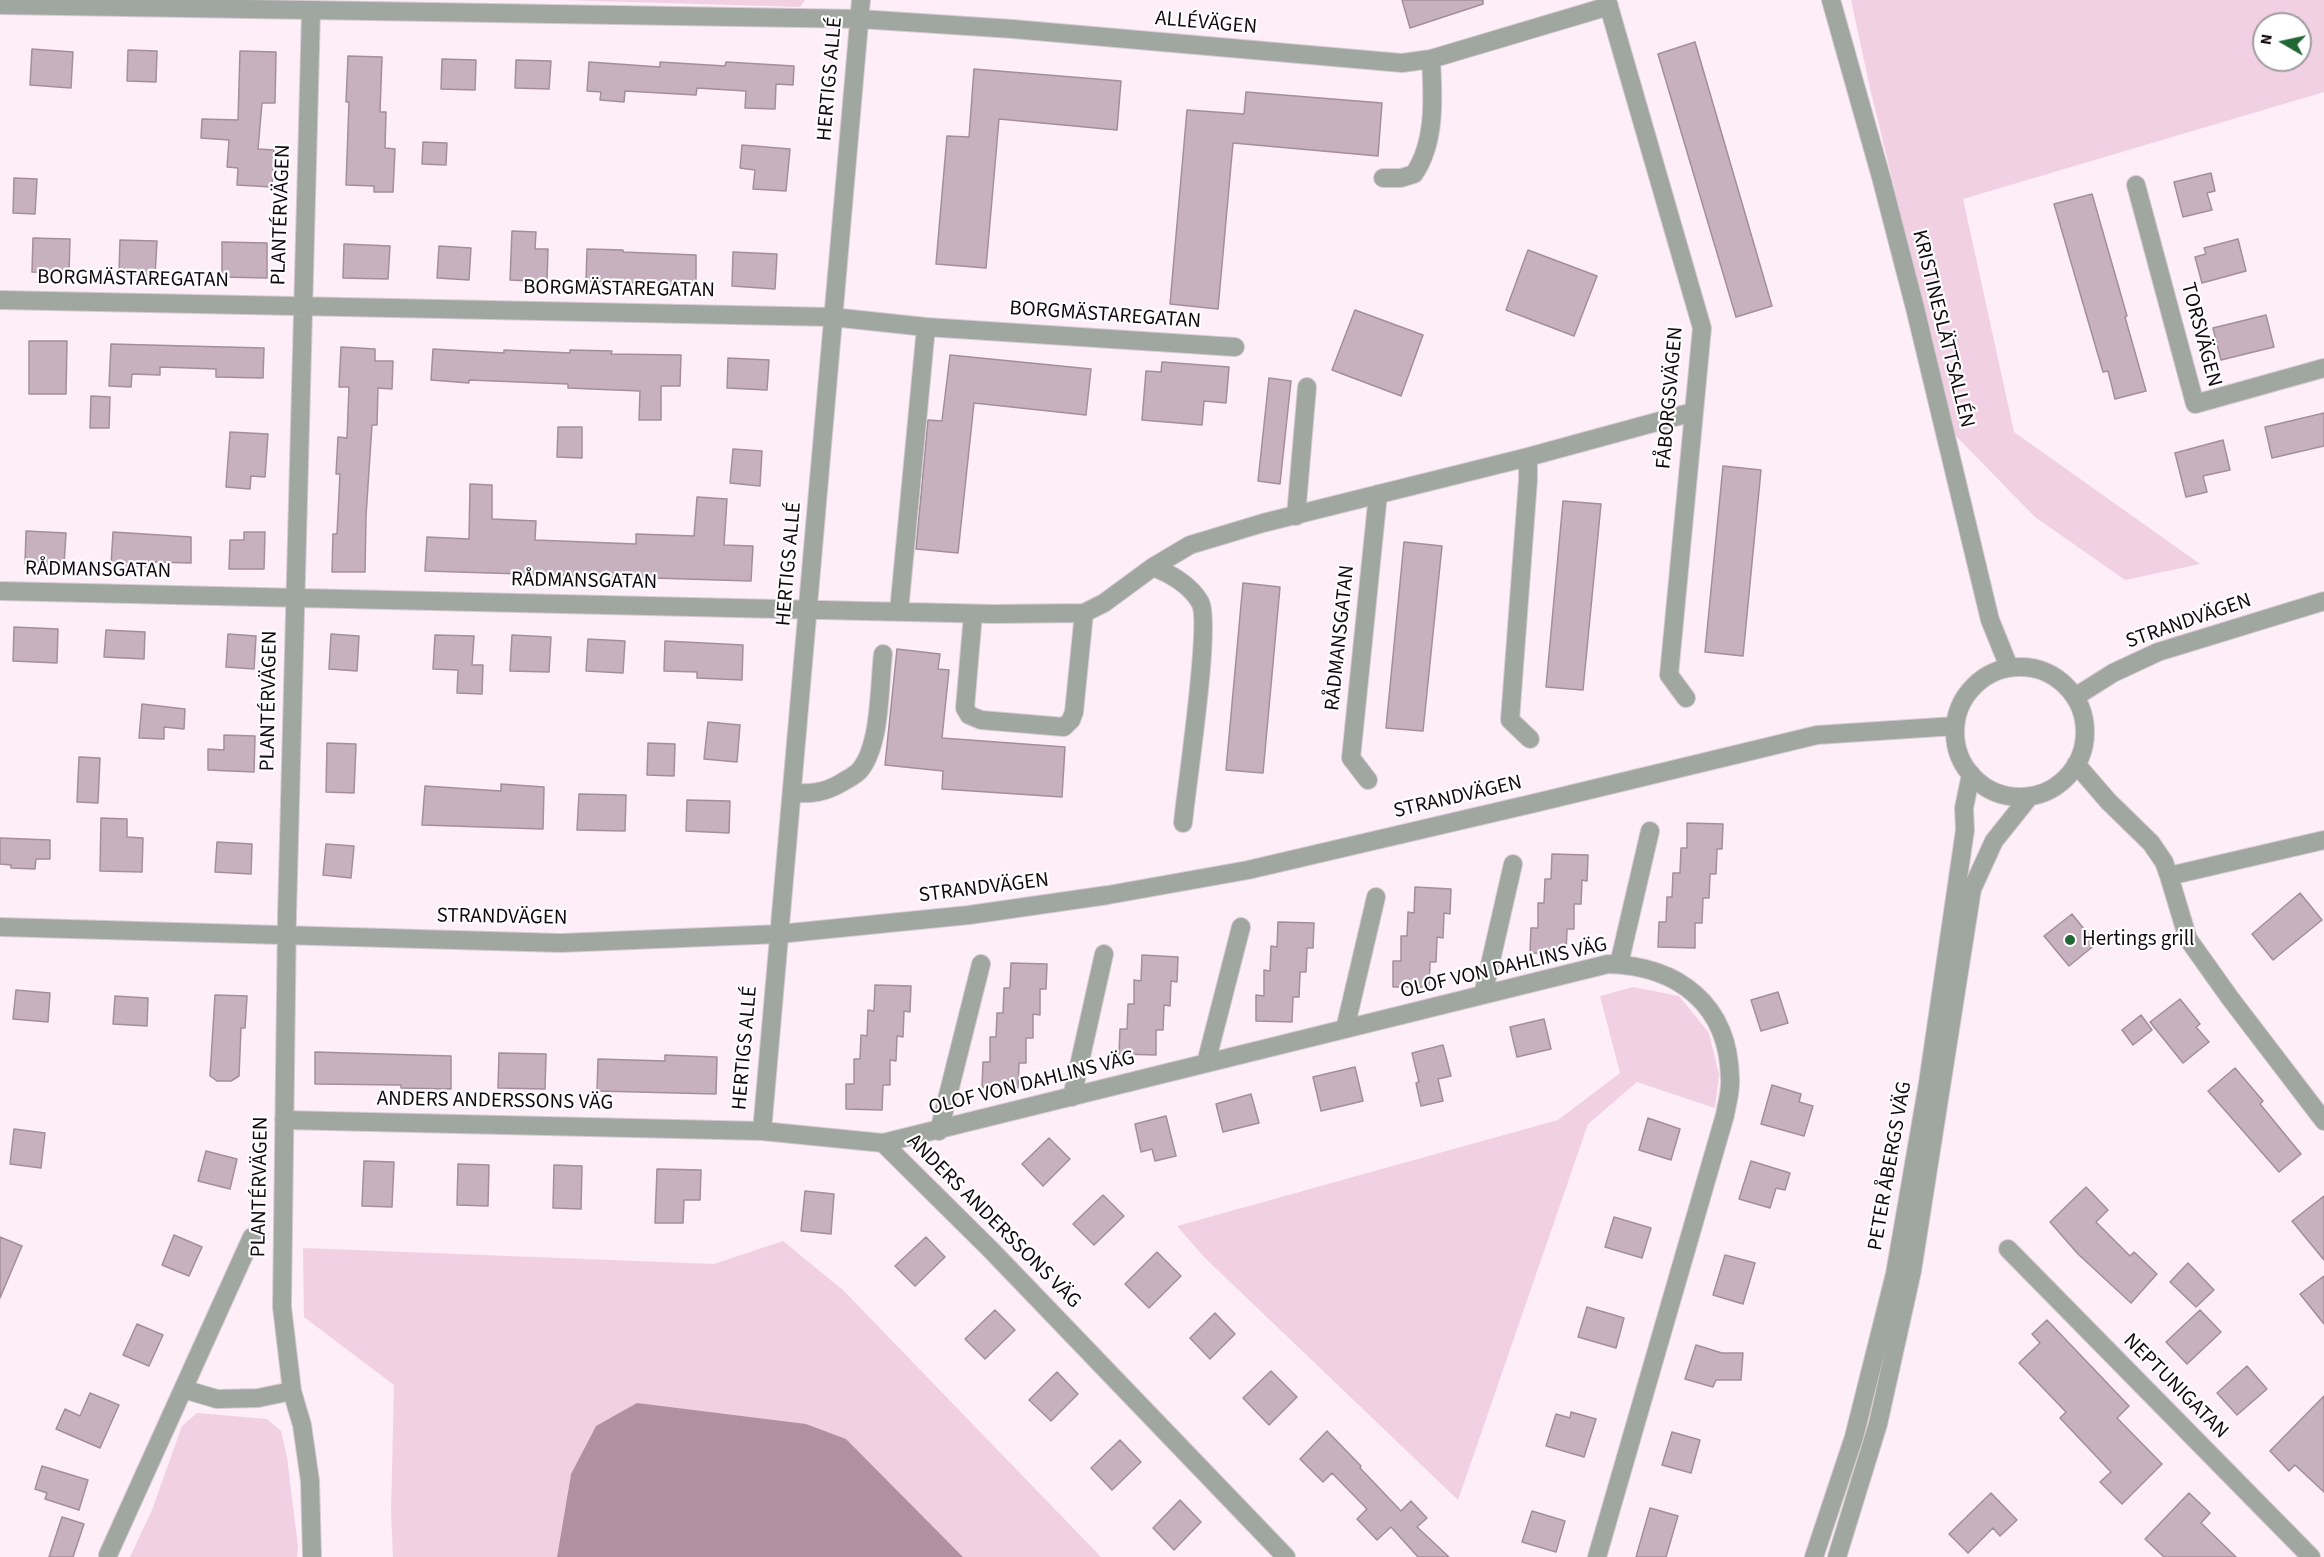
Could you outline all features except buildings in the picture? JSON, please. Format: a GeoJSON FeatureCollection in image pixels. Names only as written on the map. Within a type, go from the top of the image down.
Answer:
{"type":"FeatureCollection","features":[{"type":"Feature","properties":{"kind":"street","name":"HERTIGS ALLÉ"},"geometry":{"type":"LineString","coordinates":[[762,1131],[861,0]]}},
{"type":"Feature","properties":{"kind":"street","name":"KRISTINESLÄTTSALLÉN"},"geometry":{"type":"LineString","coordinates":[[1831,0],[1915,308],[1990,620],[2009,667]]}},
{"type":"Feature","properties":{"kind":"street","name":"ALLÉVÄGEN"},"geometry":{"type":"LineString","coordinates":[[0,5],[860,20],[1013,29],[1401,63],[1431,59],[1608,3]]}},
{"type":"Feature","properties":{"kind":"street","name":"FÅBORGSVÄGEN"},"geometry":{"type":"LineString","coordinates":[[1608,3],[1702,328],[1669,675],[1686,698]]}},
{"type":"Feature","properties":{"kind":"street","name":"PLANTÉRVÄGEN"},"geometry":{"type":"LineString","coordinates":[[311,12],[287,935],[282,1307],[292,1391],[302,1425],[309,1481],[312,1557]]}},
{"type":"Feature","properties":{"kind":"street"},"geometry":{"type":"LineString","coordinates":[[1383,178],[1401,178],[1414,174],[1425,152],[1432,103],[1431,59]]}},
{"type":"Feature","properties":{"kind":"street","name":"TORSVÄGEN"},"geometry":{"type":"LineString","coordinates":[[2136,185],[2195,404],[2324,368]]}},
{"type":"Feature","properties":{"kind":"street","name":"BORGMÄSTAREGATAN"},"geometry":{"type":"LineString","coordinates":[[0,300],[832,317],[927,327],[1235,347]]}},
{"type":"Feature","properties":{"kind":"street"},"geometry":{"type":"LineString","coordinates":[[899,611],[927,327]]}},
{"type":"Feature","properties":{"kind":"street"},"geometry":{"type":"LineString","coordinates":[[1296,516],[1306,387]]}},
{"type":"Feature","properties":{"kind":"street","name":"RÅDMANSGATAN"},"geometry":{"type":"LineString","coordinates":[[0,591],[973,614],[1084,613],[1104,603],[1153,567],[1190,545],[1378,494],[1528,458],[1693,412]]}},
{"type":"Feature","properties":{"kind":"street"},"geometry":{"type":"LineString","coordinates":[[1528,458],[1528,492],[1510,720],[1530,740]]}},
{"type":"Feature","properties":{"kind":"street","name":"RÅDMANSGATAN"},"geometry":{"type":"LineString","coordinates":[[1368,780],[1351,758],[1378,494]]}},
{"type":"Feature","properties":{"kind":"street"},"geometry":{"type":"LineString","coordinates":[[1153,567],[1171,574],[1202,604],[1205,636],[1183,823]]}},
{"type":"Feature","properties":{"kind":"street","name":"STRANDVÄGEN"},"geometry":{"type":"LineString","coordinates":[[2075,697],[2113,673],[2158,652],[2324,602]]}},
{"type":"Feature","properties":{"kind":"street"},"geometry":{"type":"LineString","coordinates":[[973,614],[965,708],[969,715],[981,720],[1064,727],[1071,720],[1074,712],[1084,613]]}},
{"type":"Feature","properties":{"kind":"street"},"geometry":{"type":"LineString","coordinates":[[792,793],[817,794],[831,789],[858,773],[868,758],[874,735],[883,654]]}},
{"type":"Feature","properties":{"kind":"street"},"geometry":{"type":"LineString","coordinates":[[2009,667],[2026,667],[2043,671],[2064,684],[2075,697],[2082,711],[2085,726],[2082,750],[2076,764],[2056,785],[2030,796],[2008,795],[1994,791],[1971,774],[1958,752],[1955,726],[1962,702],[1972,687],[1993,672],[2009,667]]}},
{"type":"Feature","properties":{"kind":"street","name":"STRANDVÄGEN"},"geometry":{"type":"LineString","coordinates":[[0,927],[561,943],[779,934],[969,915],[1108,895],[1248,870],[1817,735],[1955,726]]}},
{"type":"Feature","properties":{"kind":"street"},"geometry":{"type":"LineString","coordinates":[[2076,764],[2108,801],[2151,843],[2164,862],[2188,939],[2324,1121]]}},
{"type":"Feature","properties":{"kind":"street","name":"PETER ÅBERGS VÄG"},"geometry":{"type":"LineString","coordinates":[[1814,1557],[1854,1437],[1895,1274],[1928,1083],[1965,830],[1964,808],[1971,774]]}},
{"type":"Feature","properties":{"kind":"street","name":"PETER ÅBERGS VÄG"},"geometry":{"type":"LineString","coordinates":[[1837,1557],[1878,1424],[1912,1271],[1972,889],[1994,841],[2030,796]]}},
{"type":"Feature","properties":{"kind":"street"},"geometry":{"type":"LineString","coordinates":[[1619,964],[1650,831]]}},
{"type":"Feature","properties":{"kind":"street"},"geometry":{"type":"LineString","coordinates":[[2169,876],[2324,840]]}},
{"type":"Feature","properties":{"kind":"street"},"geometry":{"type":"LineString","coordinates":[[1483,995],[1513,864]]}},
{"type":"Feature","properties":{"kind":"street"},"geometry":{"type":"LineString","coordinates":[[1345,1029],[1376,897]]}},
{"type":"Feature","properties":{"kind":"street"},"geometry":{"type":"LineString","coordinates":[[1206,1064],[1241,927]]}},
{"type":"Feature","properties":{"kind":"street"},"geometry":{"type":"LineString","coordinates":[[1072,1097],[1104,954]]}},
{"type":"Feature","properties":{"kind":"street","name":"ANDERS ANDERSSONS VÄG"},"geometry":{"type":"LineString","coordinates":[[939,1131],[981,964]]}},
{"type":"Feature","properties":{"kind":"street","name":"OLOF VON DAHLINS VÄG"},"geometry":{"type":"LineString","coordinates":[[883,1143],[1608,964],[1650,969],[1678,980],[1702,999],[1719,1026],[1729,1054],[1731,1081],[1722,1126],[1597,1557]]}},
{"type":"Feature","properties":{"kind":"street","name":"ANDERS ANDERSSONS VÄG"},"geometry":{"type":"LineString","coordinates":[[284,1120],[762,1131],[883,1143],[991,1250],[1286,1557]]}},
{"type":"Feature","properties":{"kind":"street","name":"PLANTÉRVÄGEN"},"geometry":{"type":"LineString","coordinates":[[108,1556],[252,1237]]}},
{"type":"Feature","properties":{"kind":"street","name":"NEPTUNIGATAN"},"geometry":{"type":"LineString","coordinates":[[2008,1249],[2311,1557]]}},
{"type":"Feature","properties":{"kind":"street"},"geometry":{"type":"LineString","coordinates":[[183,1389],[217,1399],[258,1398],[292,1391]]}},
{"type":"Feature","properties":{"kind":"shaded area"},"geometry":{"type":"Polygon","coordinates":[[[563,0],[805,0],[800,7],[563,0]]]}},
{"type":"Feature","properties":{"kind":"shaded area"},"geometry":{"type":"Polygon","coordinates":[[[1851,0],[2324,0],[2324,92],[1963,199],[2014,432],[2200,564],[2125,580],[2035,517],[1954,434],[1870,88],[1851,0]]]}},
{"type":"Feature","properties":{"kind":"shaded area"},"geometry":{"type":"Polygon","coordinates":[[[1633,987],[1679,996],[1709,1033],[1719,1075],[1715,1108],[1637,1082],[1588,1124],[1458,1500],[1204,1257],[1177,1226],[1558,1120],[1620,1073],[1600,996],[1633,987]]]}},
{"type":"Feature","properties":{"kind":"shaded area"},"geometry":{"type":"Polygon","coordinates":[[[783,1241],[844,1291],[1101,1557],[963,1557],[951,1548],[596,1426],[571,1474],[557,1557],[393,1557],[391,1511],[394,1385],[304,1317],[303,1248],[714,1264],[783,1241]]]}},
{"type":"Feature","properties":{"kind":"shaded area"},"geometry":{"type":"Polygon","coordinates":[[[637,1403],[806,1424],[846,1439],[963,1557],[557,1557],[571,1474],[596,1426],[637,1403]]]}},
{"type":"Feature","properties":{"kind":"shaded area"},"geometry":{"type":"Polygon","coordinates":[[[197,1413],[267,1419],[281,1431],[287,1457],[298,1547],[297,1557],[130,1557],[152,1510],[182,1426],[197,1413]]]}},
{"type":"Feature","properties":{"kind":"place","name":"Hertings grill"},"geometry":{"type":"Point","coordinates":[2070,940]}}]}
